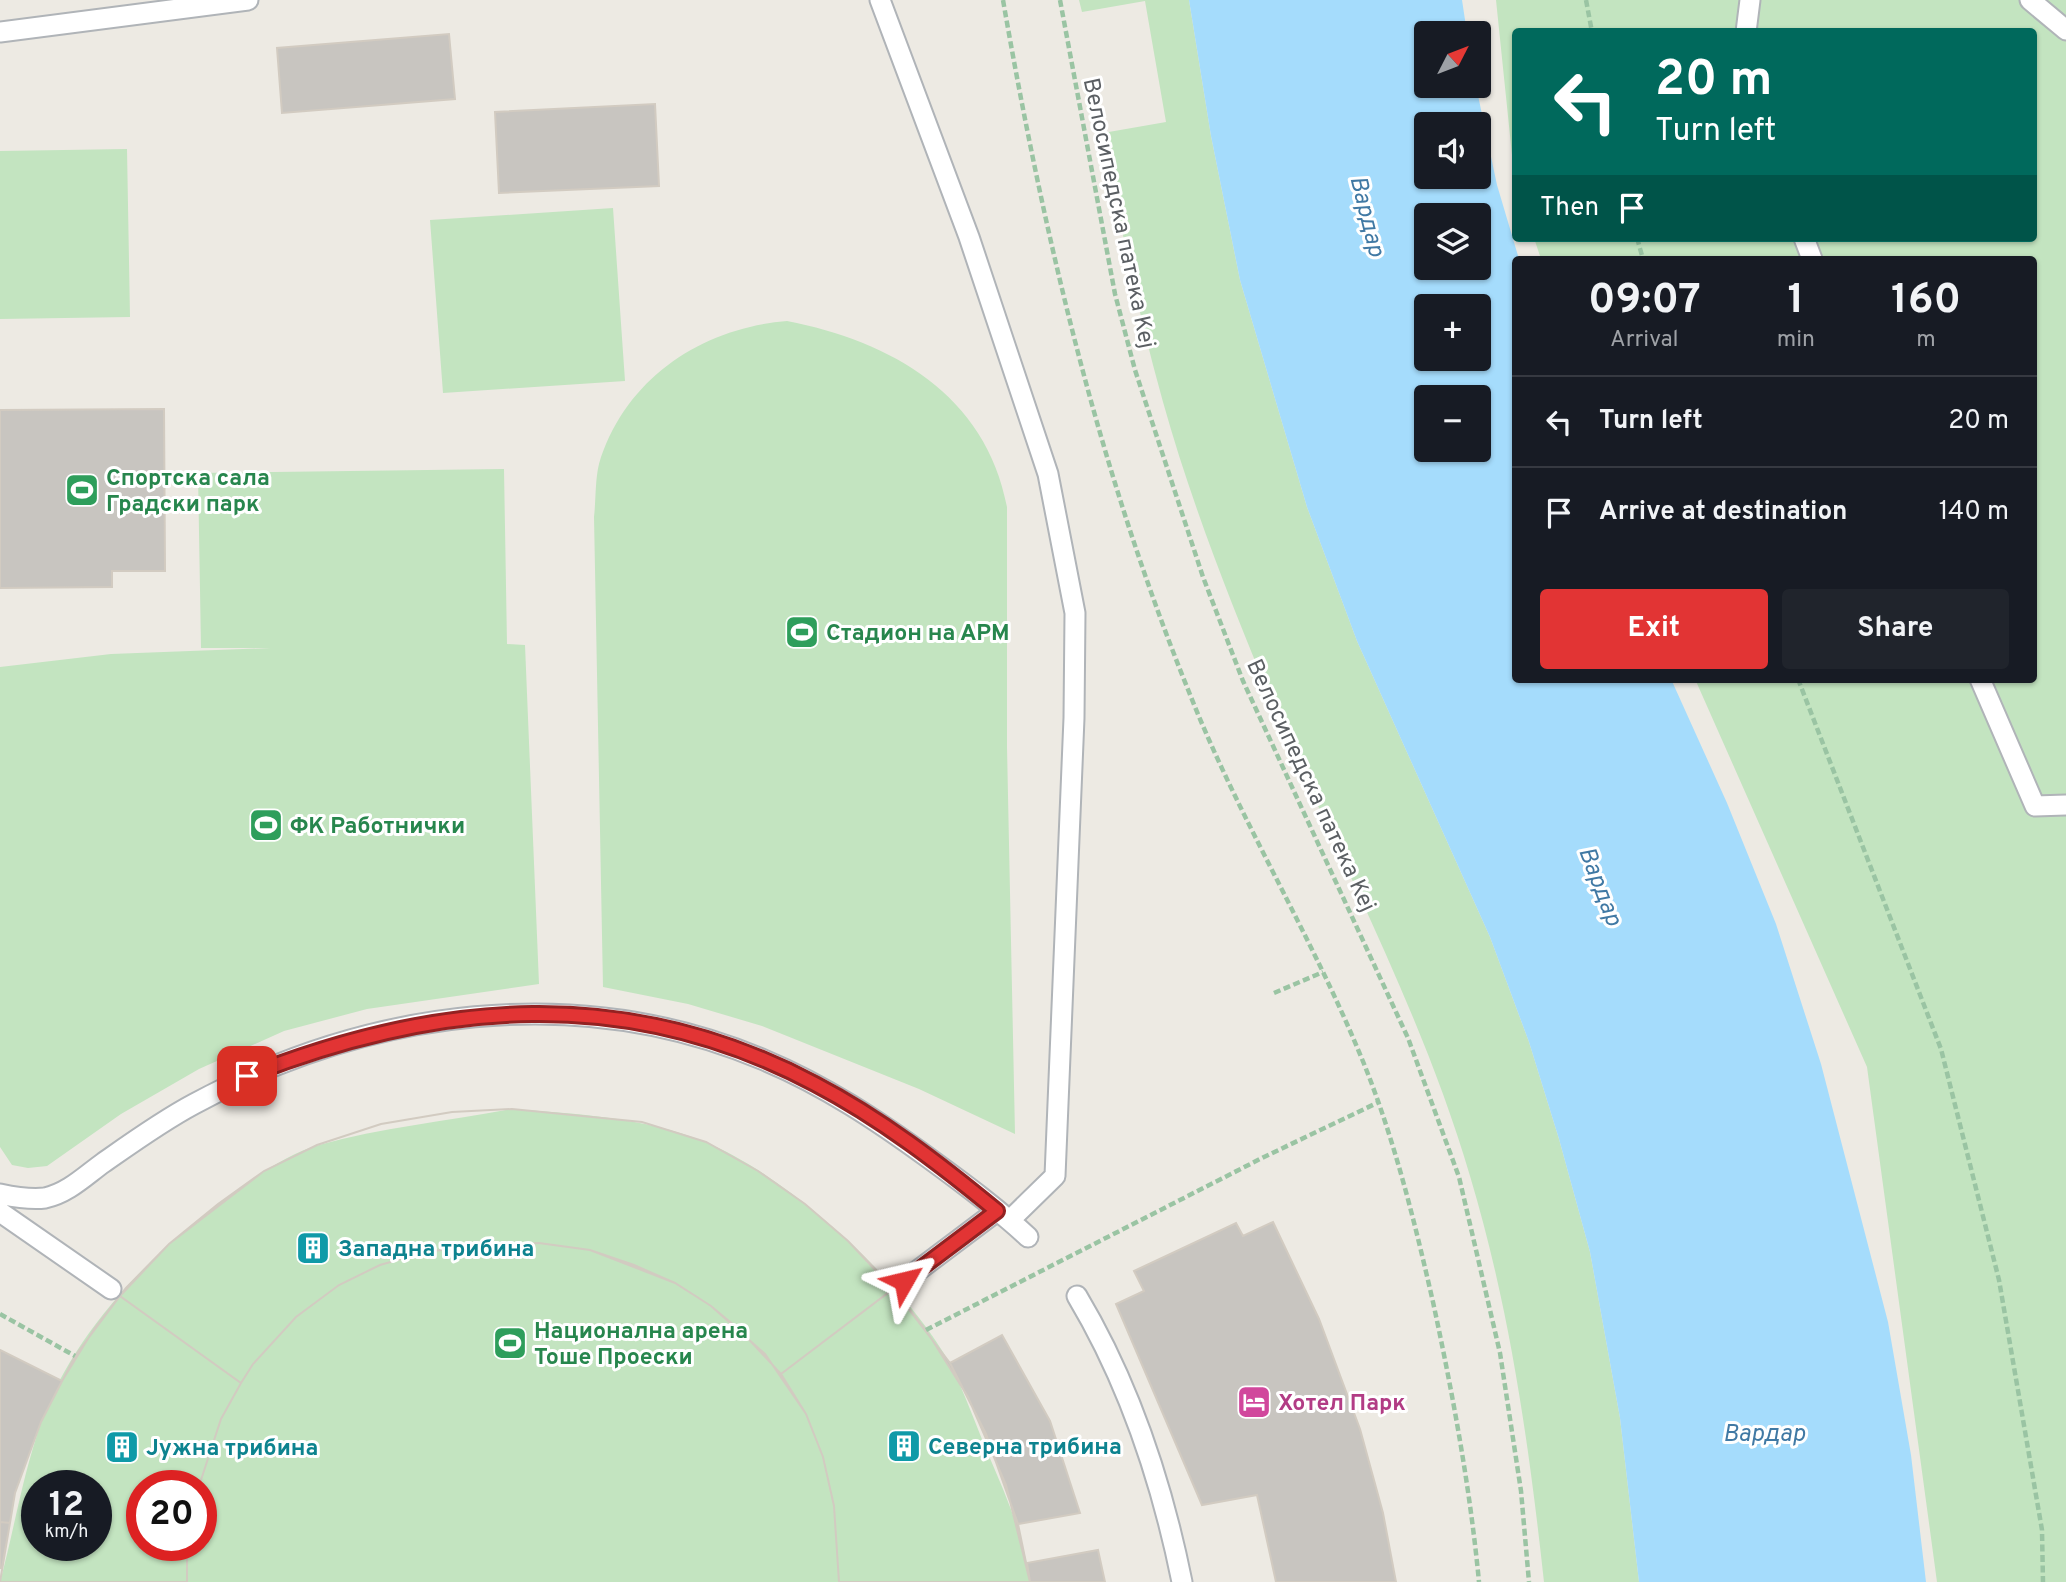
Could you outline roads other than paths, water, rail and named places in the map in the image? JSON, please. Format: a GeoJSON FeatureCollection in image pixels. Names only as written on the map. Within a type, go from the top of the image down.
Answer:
{"type":"FeatureCollection","features":[{"type":"Feature","properties":{"kind":"lane"},"geometry":{"type":"LineString","coordinates":[[0,32],[248,0]]}},
{"type":"Feature","properties":{"kind":"lane"},"geometry":{"type":"LineString","coordinates":[[880,0],[968,237],[1048,474],[1075,613],[1074,718],[1055,1176],[1004,1215],[904,1281]]}},
{"type":"Feature","properties":{"kind":"lane"},"geometry":{"type":"LineString","coordinates":[[1746,28],[1750,0]]}},
{"type":"Feature","properties":{"kind":"lane"},"geometry":{"type":"LineString","coordinates":[[2029,0],[2066,30]]}},
{"type":"Feature","properties":{"kind":"lane"},"geometry":{"type":"LineString","coordinates":[[1982,683],[2035,806],[2066,805]]}},
{"type":"Feature","properties":{"kind":"lane"},"geometry":{"type":"LineString","coordinates":[[0,1194],[29,1198],[58,1194],[192,1105],[247,1076],[305,1054],[358,1037],[455,1018],[508,1013],[559,1013],[650,1025],[713,1041],[814,1083],[869,1116],[1004,1215],[1028,1237]]}},
{"type":"Feature","properties":{"kind":"lane"},"geometry":{"type":"LineString","coordinates":[[0,1212],[111,1289]]}},
{"type":"Feature","properties":{"kind":"lane"},"geometry":{"type":"LineString","coordinates":[[1077,1296],[1102,1343],[1142,1439],[1161,1494],[1182,1582]]}},
{"type":"Feature","properties":{"kind":"water","name":"Вардар"},"geometry":{"type":"Polygon","coordinates":[[[1189,0],[1462,0],[1465,21],[1414,21],[1414,98],[1479,98],[1482,112],[1414,112],[1414,189],[1491,189],[1491,157],[1512,242],[1518,256],[1512,256],[1512,683],[1673,683],[1727,803],[1776,924],[1821,1064],[1888,1322],[1911,1455],[1926,1582],[1639,1582],[1620,1418],[1590,1252],[1559,1139],[1529,1042],[1490,937],[1357,641],[1307,507],[1240,280],[1211,136],[1189,0]]]}},
{"type":"Feature","properties":{"kind":"place","name":"Спортска сала Градски парк"},"geometry":{"type":"Point","coordinates":[82,490]}},
{"type":"Feature","properties":{"kind":"place","name":"Стадион на АРМ"},"geometry":{"type":"Point","coordinates":[802,632]}},
{"type":"Feature","properties":{"kind":"place","name":"ФК Работнички"},"geometry":{"type":"Point","coordinates":[266,825]}},
{"type":"Feature","properties":{"kind":"place","name":"Западна трибина"},"geometry":{"type":"Point","coordinates":[313,1248]}},
{"type":"Feature","properties":{"kind":"place","name":"Национална арена Тоше Проески"},"geometry":{"type":"Point","coordinates":[510,1343]}},
{"type":"Feature","properties":{"kind":"place","name":"Хотел Парк"},"geometry":{"type":"Point","coordinates":[1254,1402]}},
{"type":"Feature","properties":{"kind":"place","name":"Северна трибина"},"geometry":{"type":"Point","coordinates":[904,1446]}},
{"type":"Feature","properties":{"kind":"place","name":"Јужна трибина"},"geometry":{"type":"Point","coordinates":[122,1447]}}]}
